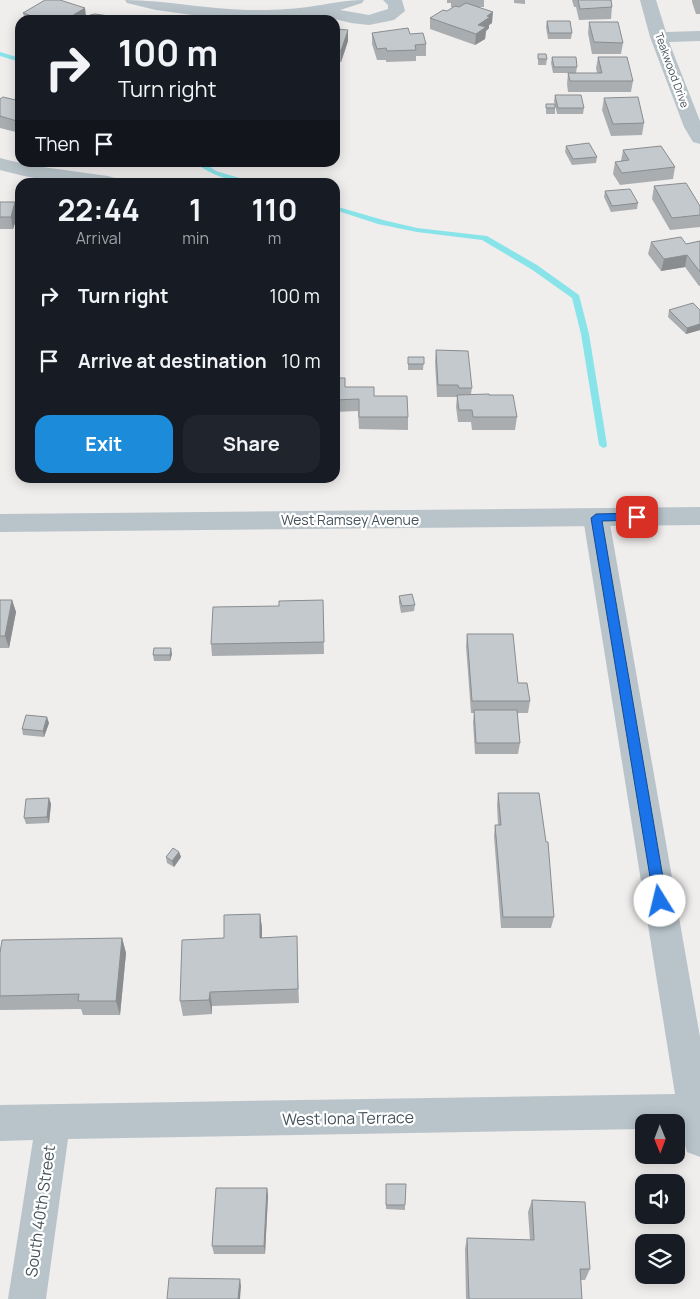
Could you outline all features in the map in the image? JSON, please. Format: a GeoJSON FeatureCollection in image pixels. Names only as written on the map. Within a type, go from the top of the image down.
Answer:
{"type":"FeatureCollection","features":[{"type":"Feature","properties":{"kind":"street"},"geometry":{"type":"LineString","coordinates":[[133,0],[157,7],[212,13],[264,14],[318,10],[356,0]]}},
{"type":"Feature","properties":{"kind":"street"},"geometry":{"type":"LineString","coordinates":[[340,15],[364,21],[386,19],[397,11],[396,3],[391,0]]}},
{"type":"Feature","properties":{"kind":"street","name":"Teakwood Drive"},"geometry":{"type":"LineString","coordinates":[[648,0],[659,36],[693,127],[700,138]]}},
{"type":"Feature","properties":{"kind":"street"},"geometry":{"type":"LineString","coordinates":[[318,10],[339,15]]}},
{"type":"Feature","properties":{"kind":"street"},"geometry":{"type":"LineString","coordinates":[[659,36],[700,36]]}},
{"type":"Feature","properties":{"kind":"street"},"geometry":{"type":"LineString","coordinates":[[0,164],[27,171],[79,178]]}},
{"type":"Feature","properties":{"kind":"street","name":"West Ramsey Avenue"},"geometry":{"type":"LineString","coordinates":[[0,523],[700,516]]}},
{"type":"Feature","properties":{"kind":"street"},"geometry":{"type":"LineString","coordinates":[[596,518],[698,1125]]}},
{"type":"Feature","properties":{"kind":"street","name":"West Iona Terrace"},"geometry":{"type":"LineString","coordinates":[[0,1123],[698,1125]]}},
{"type":"Feature","properties":{"kind":"street","name":"South 40th Street"},"geometry":{"type":"LineString","coordinates":[[27,1299],[53,1123]]}},
{"type":"Feature","properties":{"kind":"building"},"geometry":{"type":"Polygon","coordinates":[[[45,0],[60,0],[85,8],[73,15],[29,15],[23,13],[45,0]]]}},
{"type":"Feature","properties":{"kind":"building"},"geometry":{"type":"Polygon","coordinates":[[[578,0],[611,0],[612,7],[580,9],[578,0]]]}},
{"type":"Feature","properties":{"kind":"building"},"geometry":{"type":"Polygon","coordinates":[[[466,3],[493,12],[487,16],[490,17],[478,25],[486,27],[476,34],[430,18],[443,10],[447,11],[455,6],[459,7],[466,3]]]}},
{"type":"Feature","properties":{"kind":"building"},"geometry":{"type":"Polygon","coordinates":[[[547,21],[570,21],[572,33],[549,33],[547,21]]]}},
{"type":"Feature","properties":{"kind":"building"},"geometry":{"type":"Polygon","coordinates":[[[589,22],[618,22],[623,43],[594,42],[589,22]]]}},
{"type":"Feature","properties":{"kind":"building"},"geometry":{"type":"Polygon","coordinates":[[[408,28],[410,34],[423,33],[426,44],[415,45],[416,50],[387,51],[386,48],[377,49],[372,33],[408,28]]]}},
{"type":"Feature","properties":{"kind":"building"},"geometry":{"type":"Polygon","coordinates":[[[340,29],[348,30],[341,51],[340,29]]]}},
{"type":"Feature","properties":{"kind":"building"},"geometry":{"type":"Polygon","coordinates":[[[538,54],[546,54],[547,59],[538,59],[538,54]]]}},
{"type":"Feature","properties":{"kind":"building"},"geometry":{"type":"Polygon","coordinates":[[[552,57],[576,57],[577,67],[554,67],[552,57]]]}},
{"type":"Feature","properties":{"kind":"building"},"geometry":{"type":"Polygon","coordinates":[[[598,57],[627,57],[633,81],[570,81],[568,73],[602,73],[598,57]]]}},
{"type":"Feature","properties":{"kind":"building"},"geometry":{"type":"Polygon","coordinates":[[[555,95],[581,95],[584,108],[558,108],[555,95]]]}},
{"type":"Feature","properties":{"kind":"building"},"geometry":{"type":"Polygon","coordinates":[[[3,97],[15,100],[15,120],[0,116],[0,99],[3,97]]]}},
{"type":"Feature","properties":{"kind":"building"},"geometry":{"type":"Polygon","coordinates":[[[638,97],[644,123],[613,124],[604,98],[638,97]]]}},
{"type":"Feature","properties":{"kind":"building"},"geometry":{"type":"Polygon","coordinates":[[[546,104],[555,104],[555,108],[546,108],[546,104]]]}},
{"type":"Feature","properties":{"kind":"building"},"geometry":{"type":"Polygon","coordinates":[[[589,143],[597,157],[573,159],[566,146],[589,143]]]}},
{"type":"Feature","properties":{"kind":"building"},"geometry":{"type":"Polygon","coordinates":[[[661,146],[675,167],[622,173],[615,162],[629,160],[623,150],[661,146]]]}},
{"type":"Feature","properties":{"kind":"building"},"geometry":{"type":"Polygon","coordinates":[[[686,183],[700,206],[700,215],[672,218],[654,186],[686,183]]]}},
{"type":"Feature","properties":{"kind":"building"},"geometry":{"type":"Polygon","coordinates":[[[630,189],[638,203],[612,206],[605,191],[630,189]]]}},
{"type":"Feature","properties":{"kind":"building"},"geometry":{"type":"Polygon","coordinates":[[[0,202],[15,202],[11,217],[0,217],[0,202]]]}},
{"type":"Feature","properties":{"kind":"building"},"geometry":{"type":"Polygon","coordinates":[[[681,237],[686,244],[700,241],[700,272],[687,255],[664,259],[651,242],[681,237]]]}},
{"type":"Feature","properties":{"kind":"building"},"geometry":{"type":"Polygon","coordinates":[[[693,303],[700,310],[700,324],[687,328],[669,310],[693,303]]]}},
{"type":"Feature","properties":{"kind":"building"},"geometry":{"type":"Polygon","coordinates":[[[436,350],[468,351],[472,388],[459,388],[458,385],[438,385],[436,350]]]}},
{"type":"Feature","properties":{"kind":"building"},"geometry":{"type":"Polygon","coordinates":[[[408,357],[424,357],[424,364],[408,364],[408,357]]]}},
{"type":"Feature","properties":{"kind":"building"},"geometry":{"type":"Polygon","coordinates":[[[340,378],[345,378],[345,387],[374,387],[374,396],[407,396],[408,417],[359,417],[359,399],[340,400],[340,378]]]}},
{"type":"Feature","properties":{"kind":"building"},"geometry":{"type":"Polygon","coordinates":[[[457,395],[513,395],[517,417],[473,417],[472,410],[459,410],[457,395]]]}},
{"type":"Feature","properties":{"kind":"building"},"geometry":{"type":"Polygon","coordinates":[[[412,594],[415,605],[402,606],[399,596],[412,594]]]}},
{"type":"Feature","properties":{"kind":"building"},"geometry":{"type":"Polygon","coordinates":[[[0,600],[12,600],[5,636],[0,636],[0,600]]]}},
{"type":"Feature","properties":{"kind":"building"},"geometry":{"type":"Polygon","coordinates":[[[323,600],[324,642],[211,644],[213,607],[279,606],[279,601],[323,600]]]}},
{"type":"Feature","properties":{"kind":"building"},"geometry":{"type":"Polygon","coordinates":[[[467,634],[513,634],[518,683],[527,683],[530,701],[472,701],[467,634]]]}},
{"type":"Feature","properties":{"kind":"building"},"geometry":{"type":"Polygon","coordinates":[[[154,648],[171,648],[170,655],[153,655],[154,648]]]}},
{"type":"Feature","properties":{"kind":"building"},"geometry":{"type":"Polygon","coordinates":[[[474,710],[517,710],[520,743],[476,743],[474,710]]]}},
{"type":"Feature","properties":{"kind":"building"},"geometry":{"type":"Polygon","coordinates":[[[26,715],[47,717],[43,731],[22,729],[26,715]]]}},
{"type":"Feature","properties":{"kind":"building"},"geometry":{"type":"Polygon","coordinates":[[[498,793],[539,793],[546,842],[548,842],[554,917],[503,917],[495,825],[501,825],[498,793]]]}},
{"type":"Feature","properties":{"kind":"building"},"geometry":{"type":"Polygon","coordinates":[[[49,798],[47,817],[24,818],[26,799],[49,798]]]}},
{"type":"Feature","properties":{"kind":"building"},"geometry":{"type":"Polygon","coordinates":[[[173,848],[179,852],[172,861],[166,857],[173,848]]]}},
{"type":"Feature","properties":{"kind":"building"},"geometry":{"type":"Polygon","coordinates":[[[260,914],[260,938],[297,936],[298,989],[210,992],[209,1000],[180,1001],[182,940],[224,938],[224,915],[260,914]]]}},
{"type":"Feature","properties":{"kind":"building"},"geometry":{"type":"Polygon","coordinates":[[[122,938],[116,1001],[78,1001],[79,994],[0,996],[0,953],[2,940],[122,938]]]}},
{"type":"Feature","properties":{"kind":"building"},"geometry":{"type":"Polygon","coordinates":[[[386,1184],[406,1184],[405,1205],[386,1205],[386,1184]]]}},
{"type":"Feature","properties":{"kind":"building"},"geometry":{"type":"Polygon","coordinates":[[[216,1188],[267,1188],[264,1246],[212,1246],[216,1188]]]}},
{"type":"Feature","properties":{"kind":"building"},"geometry":{"type":"Polygon","coordinates":[[[532,1200],[585,1202],[590,1269],[580,1269],[582,1299],[469,1299],[467,1238],[534,1240],[532,1200]]]}},
{"type":"Feature","properties":{"kind":"building"},"geometry":{"type":"Polygon","coordinates":[[[169,1278],[240,1279],[238,1299],[167,1299],[169,1278]]]}},
{"type":"Feature","properties":{"kind":"waterway"},"geometry":{"type":"LineString","coordinates":[[0,54],[15,58]]}},
{"type":"Feature","properties":{"kind":"waterway"},"geometry":{"type":"LineString","coordinates":[[206,167],[214,172],[235,178]]}},
{"type":"Feature","properties":{"kind":"waterway"},"geometry":{"type":"LineString","coordinates":[[340,210],[381,222],[417,230],[484,238],[534,267],[576,297],[585,334],[603,445]]}},
{"type":"Feature","properties":{"kind":"route"},"geometry":{"type":"LineString","coordinates":[[637,517],[596,518],[660,901]]}}]}
